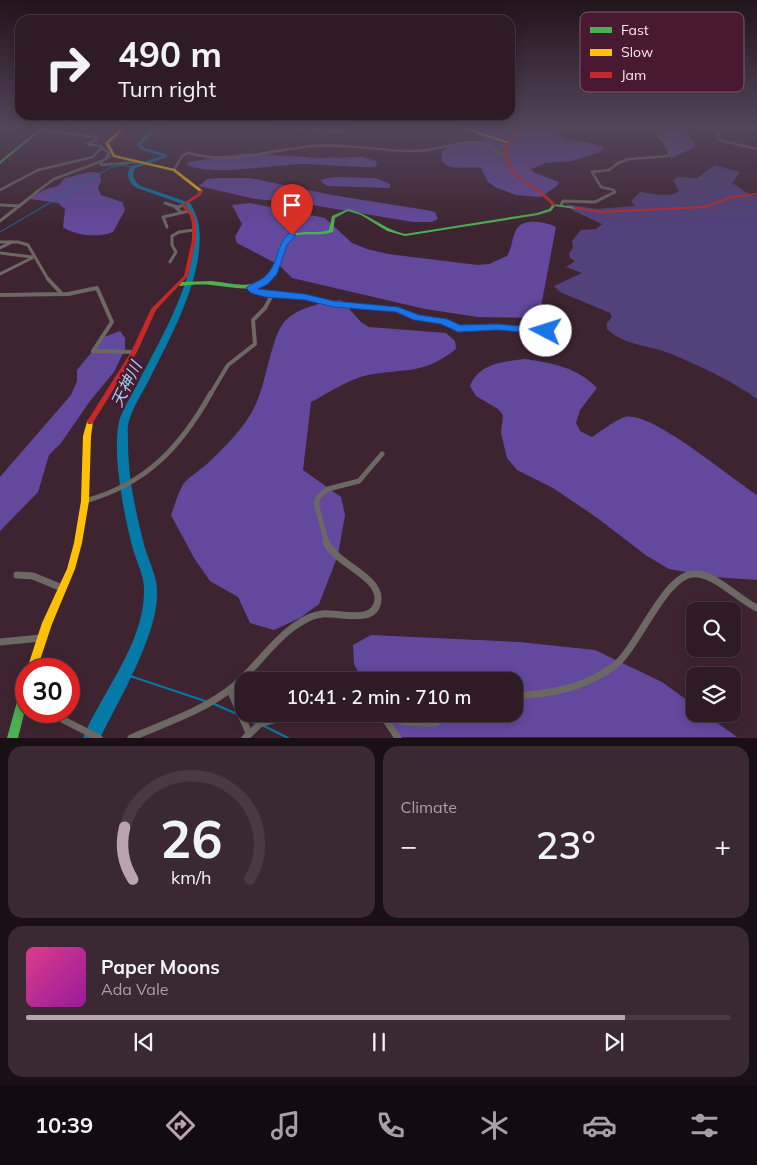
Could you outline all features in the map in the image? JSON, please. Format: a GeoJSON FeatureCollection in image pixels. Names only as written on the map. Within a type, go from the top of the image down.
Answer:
{"type":"FeatureCollection","features":[{"type":"Feature","properties":{"kind":"street"},"geometry":{"type":"LineString","coordinates":[[0,190],[38,170],[78,160]]}},
{"type":"Feature","properties":{"kind":"street"},"geometry":{"type":"LineString","coordinates":[[0,221],[54,179],[101,160]]}},
{"type":"Feature","properties":{"kind":"street"},"geometry":{"type":"LineString","coordinates":[[102,160],[101,163],[104,166],[141,163]]}},
{"type":"Feature","properties":{"kind":"street"},"geometry":{"type":"LineString","coordinates":[[130,160],[174,170],[201,191],[182,204],[165,203]]}},
{"type":"Feature","properties":{"kind":"street"},"geometry":{"type":"LineString","coordinates":[[174,170],[179,160]]}},
{"type":"Feature","properties":{"kind":"street"},"geometry":{"type":"LineString","coordinates":[[505,160],[514,175],[548,198],[554,205],[600,212],[705,207],[731,197],[757,194]]}},
{"type":"Feature","properties":{"kind":"street"},"geometry":{"type":"LineString","coordinates":[[561,205],[563,201],[598,201],[615,193],[614,190],[601,187],[592,172],[609,170],[618,163],[626,160]]}},
{"type":"Feature","properties":{"kind":"street"},"geometry":{"type":"LineString","coordinates":[[36,658],[75,558],[85,501],[87,436],[90,424],[134,352],[154,309],[183,284],[194,240],[194,230],[193,219],[189,211],[182,204]]}},
{"type":"Feature","properties":{"kind":"street"},"geometry":{"type":"LineString","coordinates":[[181,212],[182,204]]}},
{"type":"Feature","properties":{"kind":"street"},"geometry":{"type":"LineString","coordinates":[[0,205],[20,206]]}},
{"type":"Feature","properties":{"kind":"street"},"geometry":{"type":"LineString","coordinates":[[251,288],[271,277],[276,268],[283,244],[289,237],[299,234],[313,236],[327,234],[331,231],[333,217],[343,211],[363,213],[389,232],[406,235],[538,214],[550,210],[554,205]]}},
{"type":"Feature","properties":{"kind":"street"},"geometry":{"type":"LineString","coordinates":[[166,227],[162,218],[189,211]]}},
{"type":"Feature","properties":{"kind":"street"},"geometry":{"type":"LineString","coordinates":[[170,262],[176,252],[172,245],[172,236],[179,232],[194,230]]}},
{"type":"Feature","properties":{"kind":"street"},"geometry":{"type":"LineString","coordinates":[[0,242],[28,245],[32,257],[52,286],[62,294]]}},
{"type":"Feature","properties":{"kind":"street"},"geometry":{"type":"LineString","coordinates":[[0,248],[13,242]]}},
{"type":"Feature","properties":{"kind":"street"},"geometry":{"type":"LineString","coordinates":[[0,253],[32,257]]}},
{"type":"Feature","properties":{"kind":"street"},"geometry":{"type":"LineString","coordinates":[[0,274],[32,257]]}},
{"type":"Feature","properties":{"kind":"street"},"geometry":{"type":"LineString","coordinates":[[183,284],[193,283],[251,288],[272,295],[305,297],[341,305],[392,308],[417,317],[444,322],[458,329],[497,327],[546,331],[566,339]]}},
{"type":"Feature","properties":{"kind":"street"},"geometry":{"type":"LineString","coordinates":[[0,295],[62,294],[97,288],[102,304],[112,322],[93,351],[134,352]]}},
{"type":"Feature","properties":{"kind":"street"},"geometry":{"type":"LineString","coordinates":[[85,501],[113,494],[140,480],[163,459],[200,410],[229,364],[255,344],[253,320],[265,308],[272,295]]}},
{"type":"Feature","properties":{"kind":"street"},"geometry":{"type":"LineString","coordinates":[[131,738],[230,690],[276,640],[302,622],[324,614],[361,616],[377,605],[377,590],[369,580],[338,561],[329,548],[316,503],[320,493],[333,486],[352,485],[360,480],[382,454]]}},
{"type":"Feature","properties":{"kind":"street"},"geometry":{"type":"LineString","coordinates":[[523,696],[577,687],[615,666],[638,639],[663,595],[675,582],[691,574],[700,574],[714,581],[742,601],[757,608]]}},
{"type":"Feature","properties":{"kind":"street"},"geometry":{"type":"LineString","coordinates":[[17,575],[34,576],[50,586],[62,588]]}},
{"type":"Feature","properties":{"kind":"street"},"geometry":{"type":"LineString","coordinates":[[0,642],[42,638]]}},
{"type":"Feature","properties":{"kind":"street"},"geometry":{"type":"LineString","coordinates":[[230,690],[247,735],[266,722]]}},
{"type":"Feature","properties":{"kind":"street"},"geometry":{"type":"LineString","coordinates":[[387,722],[398,738]]}},
{"type":"Feature","properties":{"kind":"street"},"geometry":{"type":"LineString","coordinates":[[399,722],[410,724],[437,722]]}},
{"type":"Feature","properties":{"kind":"street"},"geometry":{"type":"LineString","coordinates":[[12,738],[17,723]]}},
{"type":"Feature","properties":{"kind":"street"},"geometry":{"type":"LineString","coordinates":[[70,723],[99,738]]}},
{"type":"Feature","properties":{"kind":"shaded area"},"geometry":{"type":"Polygon","coordinates":[[[374,160],[377,165],[375,167],[366,167],[306,164],[213,170],[187,165],[188,162],[374,160]]]}},
{"type":"Feature","properties":{"kind":"shaded area"},"geometry":{"type":"Polygon","coordinates":[[[441,160],[574,160],[546,163],[531,169],[533,172],[559,182],[558,185],[541,197],[516,195],[495,187],[488,182],[481,168],[454,167],[445,164],[441,160]]]}},
{"type":"Feature","properties":{"kind":"shaded area"},"geometry":{"type":"Polygon","coordinates":[[[715,165],[740,172],[732,183],[752,196],[757,196],[757,399],[693,363],[663,351],[621,339],[607,329],[607,323],[612,317],[610,313],[560,292],[554,286],[582,273],[566,267],[575,261],[570,258],[569,253],[573,248],[572,241],[581,230],[596,229],[602,224],[574,211],[566,204],[596,209],[635,206],[631,201],[640,192],[661,195],[674,194],[679,191],[673,180],[678,177],[697,178],[715,165]]]}},
{"type":"Feature","properties":{"kind":"shaded area"},"geometry":{"type":"Polygon","coordinates":[[[89,172],[100,173],[101,181],[98,188],[101,195],[122,202],[125,210],[113,232],[101,235],[88,235],[68,230],[63,227],[65,209],[58,203],[30,199],[43,190],[58,186],[65,178],[89,172]]]}},
{"type":"Feature","properties":{"kind":"shaded area"},"geometry":{"type":"Polygon","coordinates":[[[334,177],[376,178],[390,184],[390,188],[327,186],[320,180],[334,177]]]}},
{"type":"Feature","properties":{"kind":"shaded area"},"geometry":{"type":"Polygon","coordinates":[[[250,178],[332,195],[426,210],[435,212],[438,219],[432,222],[413,222],[301,203],[255,199],[199,186],[207,179],[250,178]]]}},
{"type":"Feature","properties":{"kind":"shaded area"},"geometry":{"type":"Polygon","coordinates":[[[250,203],[325,218],[352,243],[367,249],[388,254],[478,265],[489,264],[507,256],[516,230],[524,223],[541,222],[552,225],[556,227],[540,312],[534,318],[478,317],[425,309],[292,278],[279,265],[237,243],[235,237],[242,224],[232,205],[250,203]]]}},
{"type":"Feature","properties":{"kind":"shaded area"},"geometry":{"type":"Polygon","coordinates":[[[341,300],[361,322],[369,327],[446,333],[455,341],[456,349],[424,367],[361,377],[311,402],[303,470],[341,497],[345,515],[338,555],[319,604],[300,618],[274,630],[250,623],[238,597],[210,581],[194,558],[171,515],[184,483],[221,451],[250,415],[258,399],[276,338],[285,321],[303,309],[341,300]]]}},
{"type":"Feature","properties":{"kind":"shaded area"},"geometry":{"type":"Polygon","coordinates":[[[120,331],[125,338],[125,349],[114,372],[90,401],[61,443],[49,455],[38,492],[0,531],[0,477],[71,395],[77,381],[77,370],[104,337],[120,331]]]}},
{"type":"Feature","properties":{"kind":"shaded area"},"geometry":{"type":"Polygon","coordinates":[[[525,359],[564,367],[581,375],[597,388],[580,410],[576,423],[580,431],[592,437],[622,418],[637,418],[653,424],[691,447],[757,495],[757,580],[715,577],[669,569],[647,556],[596,517],[553,488],[517,470],[507,458],[501,433],[503,415],[498,409],[476,396],[470,386],[479,372],[486,368],[500,363],[525,359]]]}},
{"type":"Feature","properties":{"kind":"shaded area"},"geometry":{"type":"Polygon","coordinates":[[[371,635],[519,642],[595,650],[662,682],[686,699],[686,722],[716,722],[737,737],[394,737],[386,722],[523,722],[523,672],[358,672],[354,664],[353,645],[371,635]]]}},
{"type":"Feature","properties":{"kind":"waterway","name":"天神川"},"geometry":{"type":"LineString","coordinates":[[91,738],[128,667],[145,626],[150,608],[150,582],[139,549],[126,485],[123,453],[124,421],[177,312],[189,282],[196,253],[196,226],[188,204],[139,187],[131,178],[130,172],[133,167],[154,160]]}},
{"type":"Feature","properties":{"kind":"waterway"},"geometry":{"type":"LineString","coordinates":[[0,232],[111,167],[122,165],[133,167]]}},
{"type":"Feature","properties":{"kind":"waterway"},"geometry":{"type":"LineString","coordinates":[[124,674],[205,701]]}},
{"type":"Feature","properties":{"kind":"waterway"},"geometry":{"type":"LineString","coordinates":[[214,704],[235,713]]}},
{"type":"Feature","properties":{"kind":"waterway"},"geometry":{"type":"LineString","coordinates":[[264,726],[288,738]]}},
{"type":"Feature","properties":{"kind":"traffic: fast"},"geometry":{"type":"LineString","coordinates":[[0,163],[3,160]]}},
{"type":"Feature","properties":{"kind":"traffic: fast"},"geometry":{"type":"LineString","coordinates":[[180,284],[207,283],[239,287],[256,286],[271,277],[286,240],[295,235],[321,234],[331,231],[333,217],[348,210],[363,215],[388,230],[405,235],[538,214],[550,210],[554,205],[575,208]]}},
{"type":"Feature","properties":{"kind":"traffic: fast"},"geometry":{"type":"LineString","coordinates":[[12,738],[16,723]]}},
{"type":"Feature","properties":{"kind":"traffic: slow"},"geometry":{"type":"LineString","coordinates":[[133,160],[174,170],[201,191]]}},
{"type":"Feature","properties":{"kind":"traffic: slow"},"geometry":{"type":"LineString","coordinates":[[36,658],[47,623],[71,569],[78,543],[85,501],[87,436],[90,422]]}},
{"type":"Feature","properties":{"kind":"traffic: jam"},"geometry":{"type":"LineString","coordinates":[[507,160],[516,176],[547,197],[554,205]]}},
{"type":"Feature","properties":{"kind":"traffic: jam"},"geometry":{"type":"LineString","coordinates":[[90,422],[134,352],[154,309],[186,276],[194,240],[194,223],[192,215],[183,205],[199,195],[201,191]]}},
{"type":"Feature","properties":{"kind":"traffic: jam"},"geometry":{"type":"LineString","coordinates":[[575,208],[600,212],[705,207],[731,197],[757,194]]}},
{"type":"Feature","properties":{"kind":"route"},"geometry":{"type":"LineString","coordinates":[[292,235],[283,244],[276,268],[271,277],[251,288],[255,291],[265,294],[312,298],[348,306],[386,307],[417,317],[444,322],[458,329],[497,327],[546,331]]}}]}
